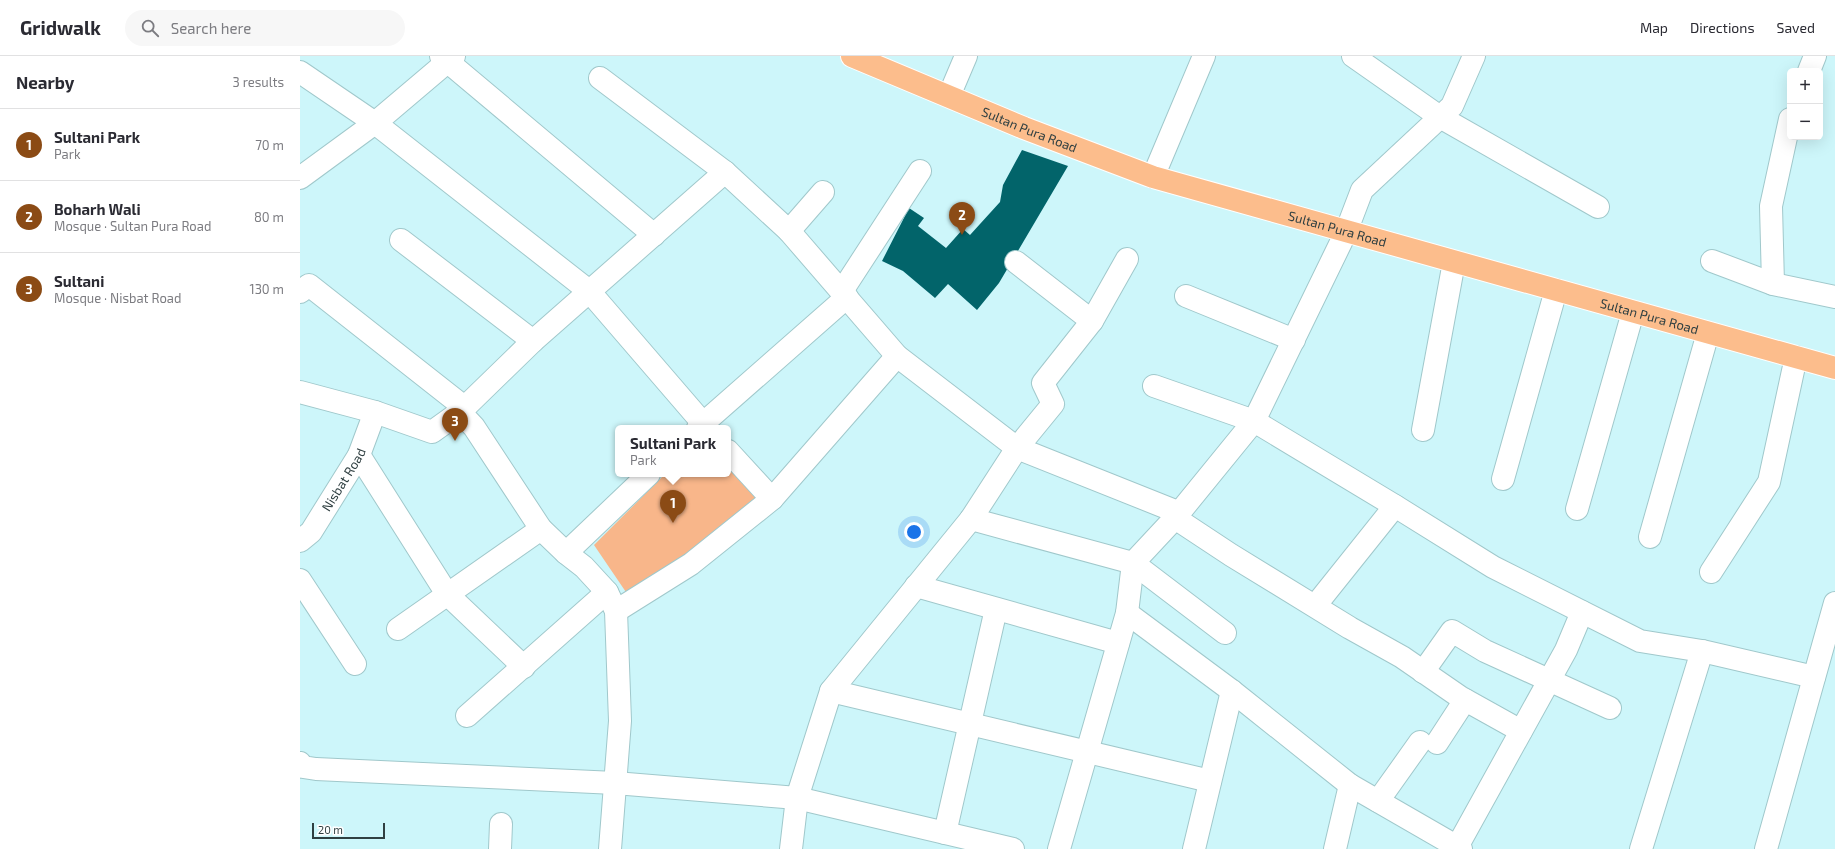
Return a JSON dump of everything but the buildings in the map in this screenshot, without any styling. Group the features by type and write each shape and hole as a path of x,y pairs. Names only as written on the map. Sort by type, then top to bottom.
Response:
{"main road":[{"name":"Sultan Pura Road","path":"852,56 1024,128 1153,177 1835,368"}],"street":[{"path":"949,96 966,56"},
{"path":"1153,177 1204,56"},
{"path":"1353,56 1440,117 1598,207"},
{"path":"1059,849 1127,613 1133,563 1177,515 1254,421 1346,232 1362,190 1452,106 1474,56"},
{"path":"1810,68 1815,56"},
{"path":"301,176 375,123 448,58 654,235"},
{"path":"300,72 375,123 589,291 701,425"},
{"path":"600,78 725,172 789,231 897,356 1017,448 1177,515 1231,555 1402,657 1465,700 1521,731"},
{"path":"1773,284 1771,206 1787,133"},
{"path":"703,425 845,294 920,171"},
{"path":"300,392 375,412 432,432 462,409 533,341 725,172"},
{"path":"789,231 823,192"},
{"path":"401,240 533,341"},
{"path":"791,849 797,798 831,691 971,518 1017,448 1053,404 1043,383 1092,321 1127,259"},
{"path":"1712,260 1773,284 1835,297"},
{"path":"1016,262 1092,321"},
{"path":"1423,430 1454,262"},
{"path":"300,292 309,285 462,409 541,529 584,567 607,592 616,611 620,721 610,849"},
{"path":"1504,479 1556,290"},
{"path":"1186,296 1294,340"},
{"path":"1577,509 1633,312"},
{"path":"1650,537 1708,333"},
{"path":"616,611 691,564 772,499 897,356"},
{"path":"1711,572 1769,482 1796,357"},
{"path":"1154,386 1254,421 1493,567 1640,641 1702,651 1814,677"},
{"name":"Nisbat Road","path":"304,533 359,455 375,412"},
{"path":"731,454 772,499"},
{"path":"359,455 447,594 524,667"},
{"path":"566,552 646,477"},
{"path":"1315,606 1395,506"},
{"path":"971,518 1133,563 1225,633"},
{"path":"398,629 541,529"},
{"path":"300,580 355,664"},
{"path":"916,586 1118,643"},
{"path":"467,716 607,592"},
{"path":"1766,849 1835,603"},
{"path":"945,833 996,608"},
{"path":"1127,613 1232,692 1350,785 1459,848 1566,650 1582,612"},
{"path":"1423,672 1452,631 1485,651 1610,708"},
{"path":"1641,849 1702,651"},
{"path":"831,691 1210,781"},
{"path":"1194,849 1232,692"},
{"path":"1378,801 1465,700"},
{"path":"300,763 303,767 316,769 615,783 797,798 1013,849"},
{"path":"1334,849 1350,785"},
{"path":"500,849 501,824"}],"shaded area":[{"path":"731,468 760,501 630,598 594,545 662,477 731,477"}],"place":[{"name":"Boharh Wali","path":"962,235"},
{"name":"Sultani","path":"455,441"},
{"name":"Sultani Park","path":"673,523"}]}
